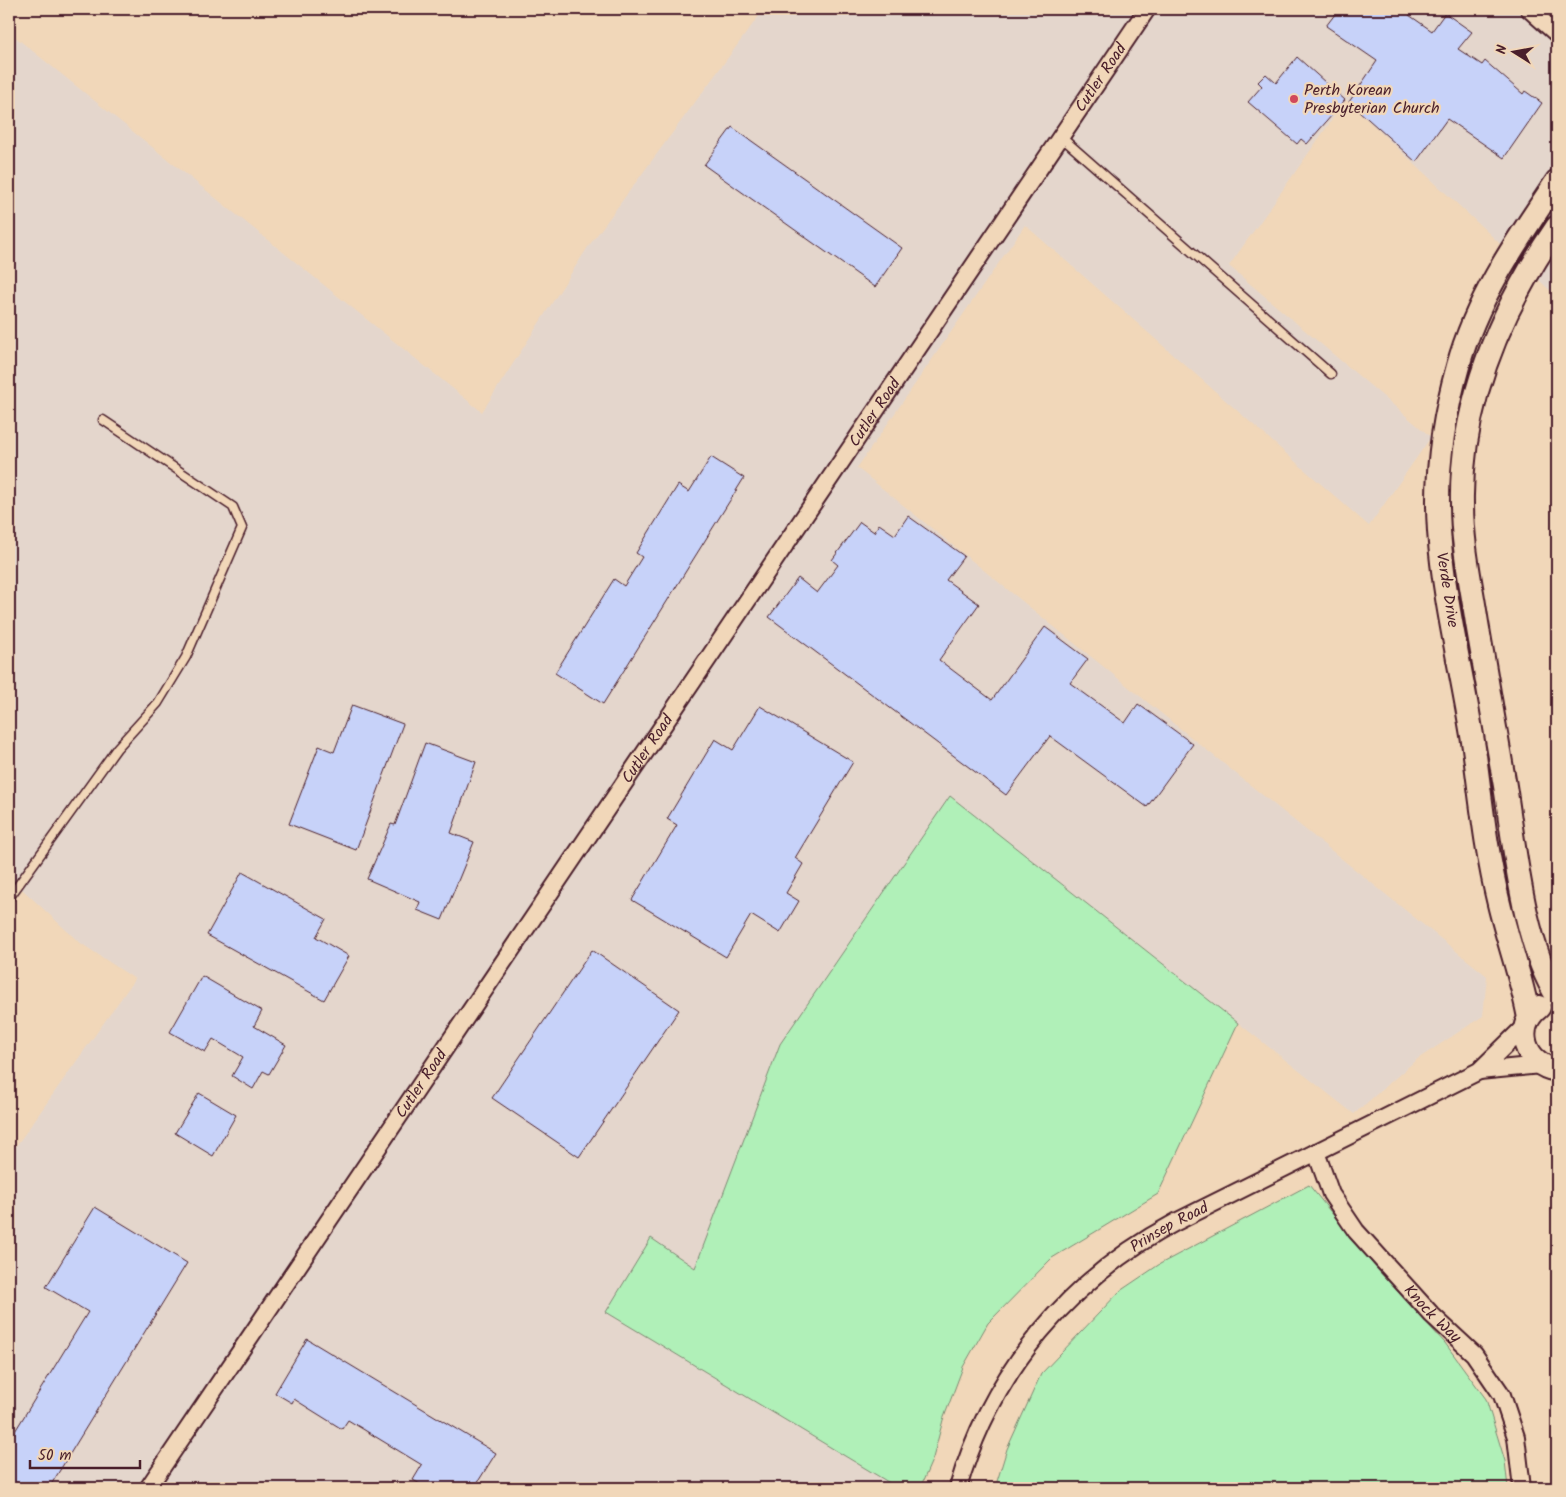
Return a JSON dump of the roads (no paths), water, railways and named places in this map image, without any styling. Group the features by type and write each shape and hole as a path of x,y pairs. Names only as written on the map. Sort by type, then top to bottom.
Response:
{"main road":[{"name":"Verde Drive","path":"1549,1068 1533,1060 1525,1044 1527,1022 1498,903 1483,826 1474,747 1441,555 1438,483 1442,439 1458,365 1474,320 1506,258 1557,181"},
{"name":"Verde Drive","path":"1557,227 1509,305 1486,361 1466,444 1462,502 1466,562 1518,867 1534,939 1543,966 1557,996"},
{"path":"1527,1022 1542,1005 1557,1001"}],"street":[{"name":"Cutler Road","path":"148,1488 1147,9"},
{"path":"1529,9 1557,34"},
{"name":"Prinsep Road","path":"958,1488 981,1426 1006,1378 1040,1331 1079,1288 1101,1269 1150,1236 1479,1071 1527,1022"},
{"name":"Prinsep Road","path":"1479,1071 1549,1068"},
{"name":"Knock Way","path":"1316,1152 1331,1194 1356,1231 1432,1315 1474,1354 1502,1395 1516,1437 1522,1488"}],"lane":[{"path":"1060,136 1331,374"},
{"path":"9,898 117,748 158,704 186,657 242,528 233,507 103,420"}],"place":[{"name":"Perth Korean Presbyterian Church","path":"1294,99"}]}
